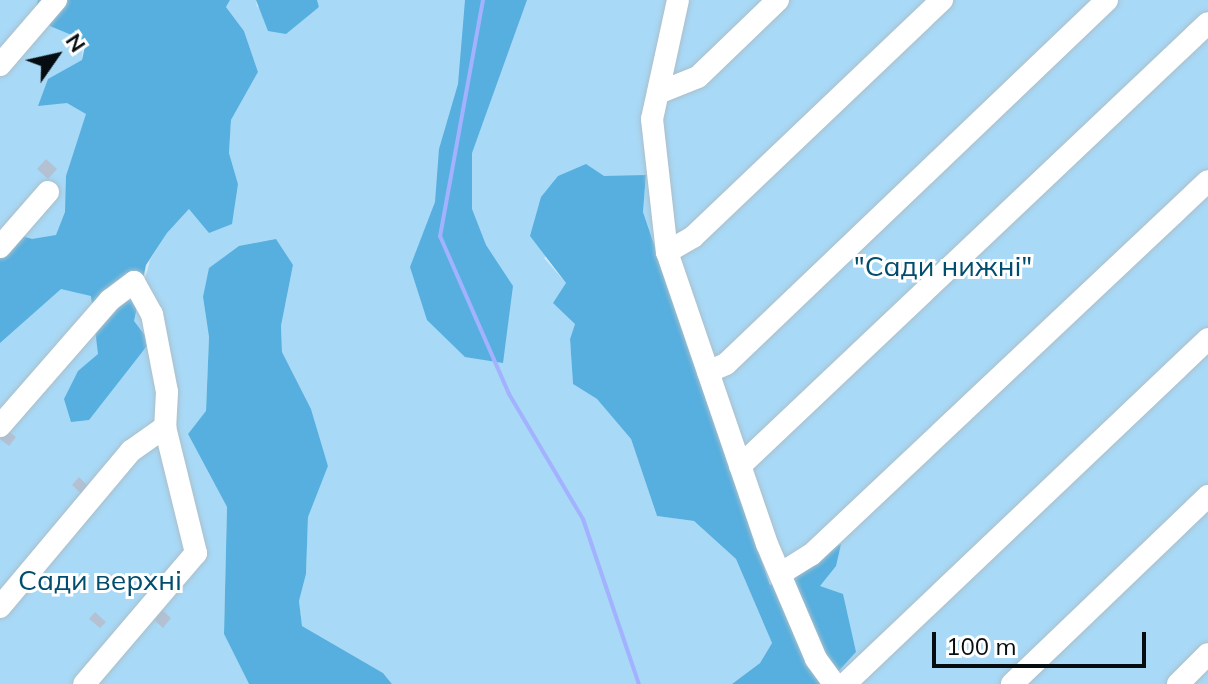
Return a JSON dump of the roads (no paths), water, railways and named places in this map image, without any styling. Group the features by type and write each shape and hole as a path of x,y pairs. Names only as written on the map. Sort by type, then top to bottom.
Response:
{"lane":[{"path":"0,65 56,0"},
{"path":"678,0 652,119 667,252 780,574 816,659 834,684"},
{"path":"658,93 698,77 778,0"},
{"path":"667,252 693,237 942,0"},
{"path":"708,372 726,364 1107,0"},
{"path":"740,466 1208,23"},
{"path":"780,574 811,555 1208,181"},
{"path":"0,247 48,192"},
{"path":"0,426 110,300 134,282 152,314 167,392 165,427 196,553 84,684"},
{"path":"845,684 1208,339"},
{"path":"0,607 131,451 165,427"},
{"path":"1012,684 1208,496"},
{"path":"1178,684 1208,654"}],"waterway":[{"path":"483,0 440,236 509,394 583,519 639,684"}],"park label":[{"name":"\"Сади нижні\"","path":"943,266"},
{"name":"Сади верхні","path":"100,580"}]}
